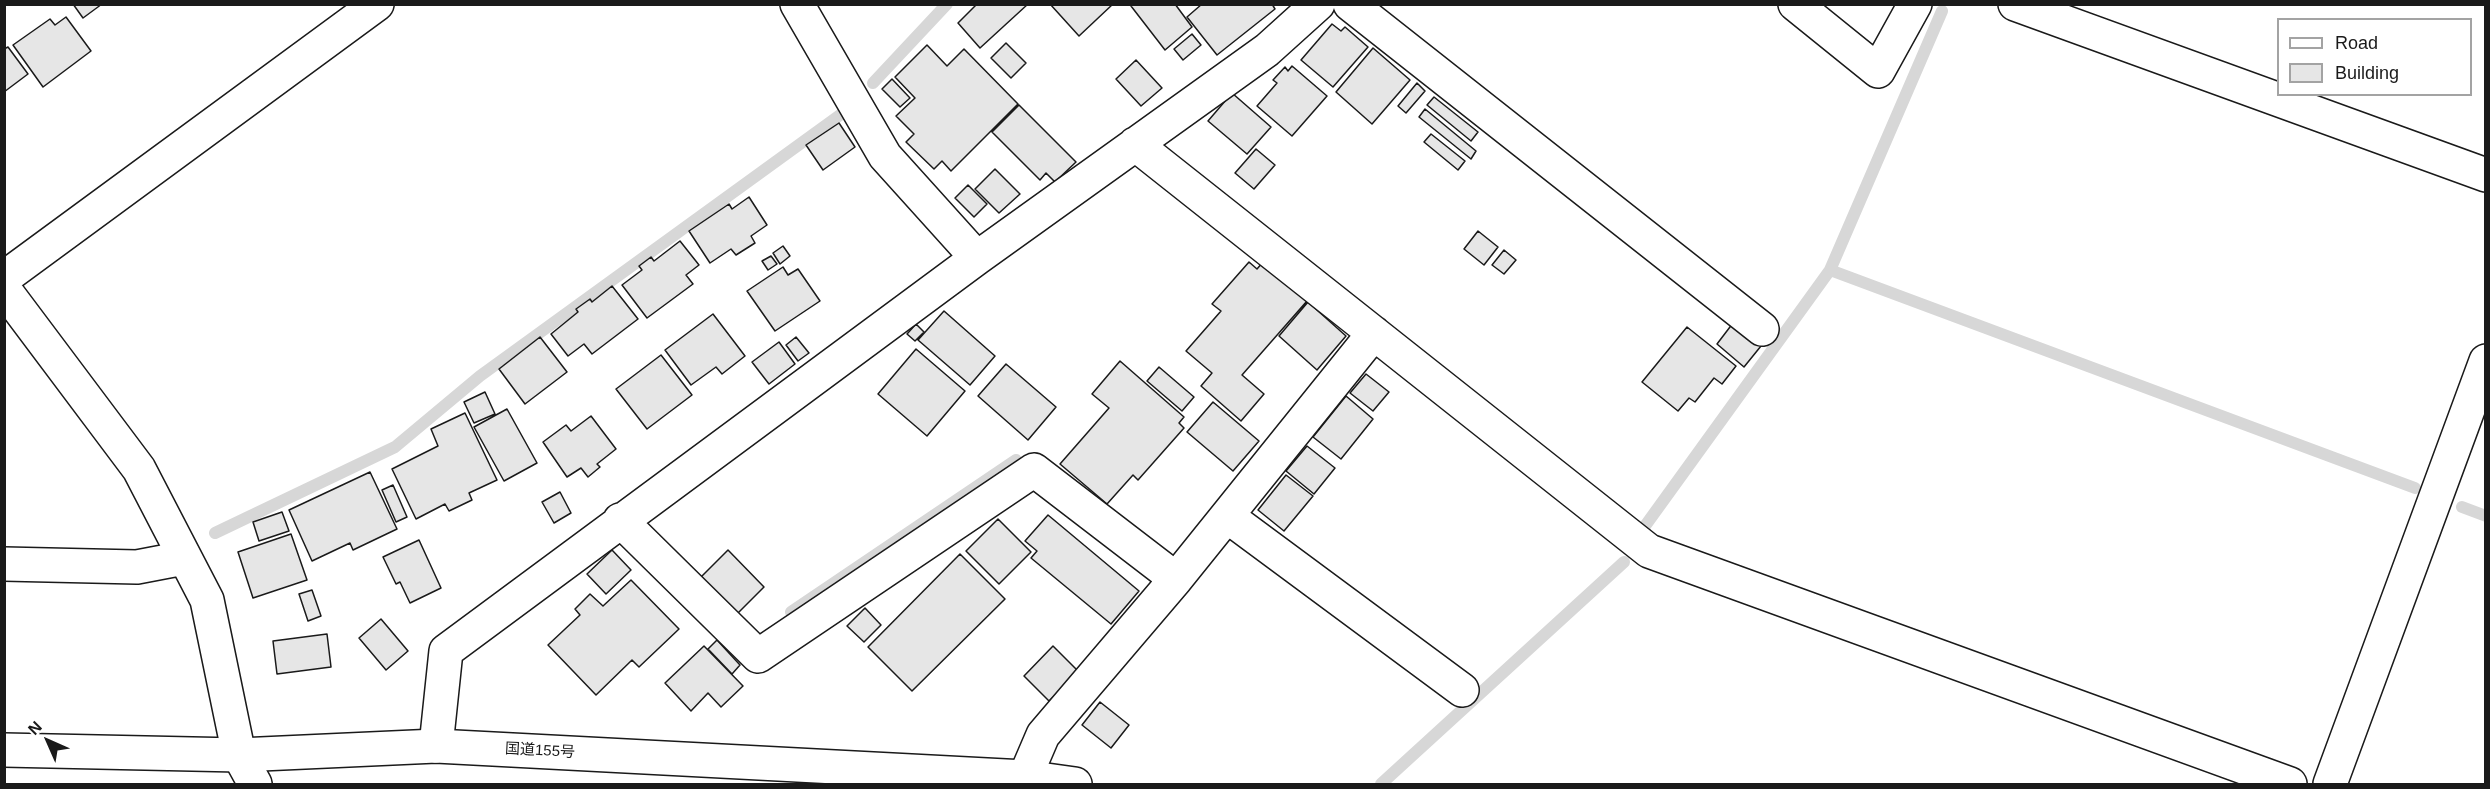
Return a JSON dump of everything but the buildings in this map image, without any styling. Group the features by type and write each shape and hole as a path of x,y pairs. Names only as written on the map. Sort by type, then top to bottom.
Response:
{"main road":[{"path":"4,278 377,4"},
{"path":"797,4 885,156 977,258"},
{"path":"436,746 446,651 977,258 1267,50 1318,4"},
{"path":"1350,4 1762,329"},
{"path":"1795,4 1878,71 1915,4"},
{"path":"2015,4 2486,175"},
{"path":"1136,144 1648,551 2290,784"},
{"path":"4,290 139,469 207,600 239,755 255,784"},
{"path":"1025,777 1043,735 1176,579 1374,333"},
{"path":"2330,784 2486,361"},
{"path":"620,520 758,656 1034,470 1176,579"},
{"path":"1227,516 1462,690"},
{"path":"4,564 137,567 184,558"},
{"name":"国道155号","path":"4,750 239,755 436,746 1025,777 1075,784"}],"waterway":[{"path":"873,83 947,4"},
{"path":"1645,526 1830,270 1942,11"},
{"path":"215,533 395,447 480,376 840,115"},
{"path":"1830,270 2415,488"},
{"path":"791,612 1016,460"},
{"path":"2462,507 2486,516"},
{"path":"1381,784 1624,562"}]}
